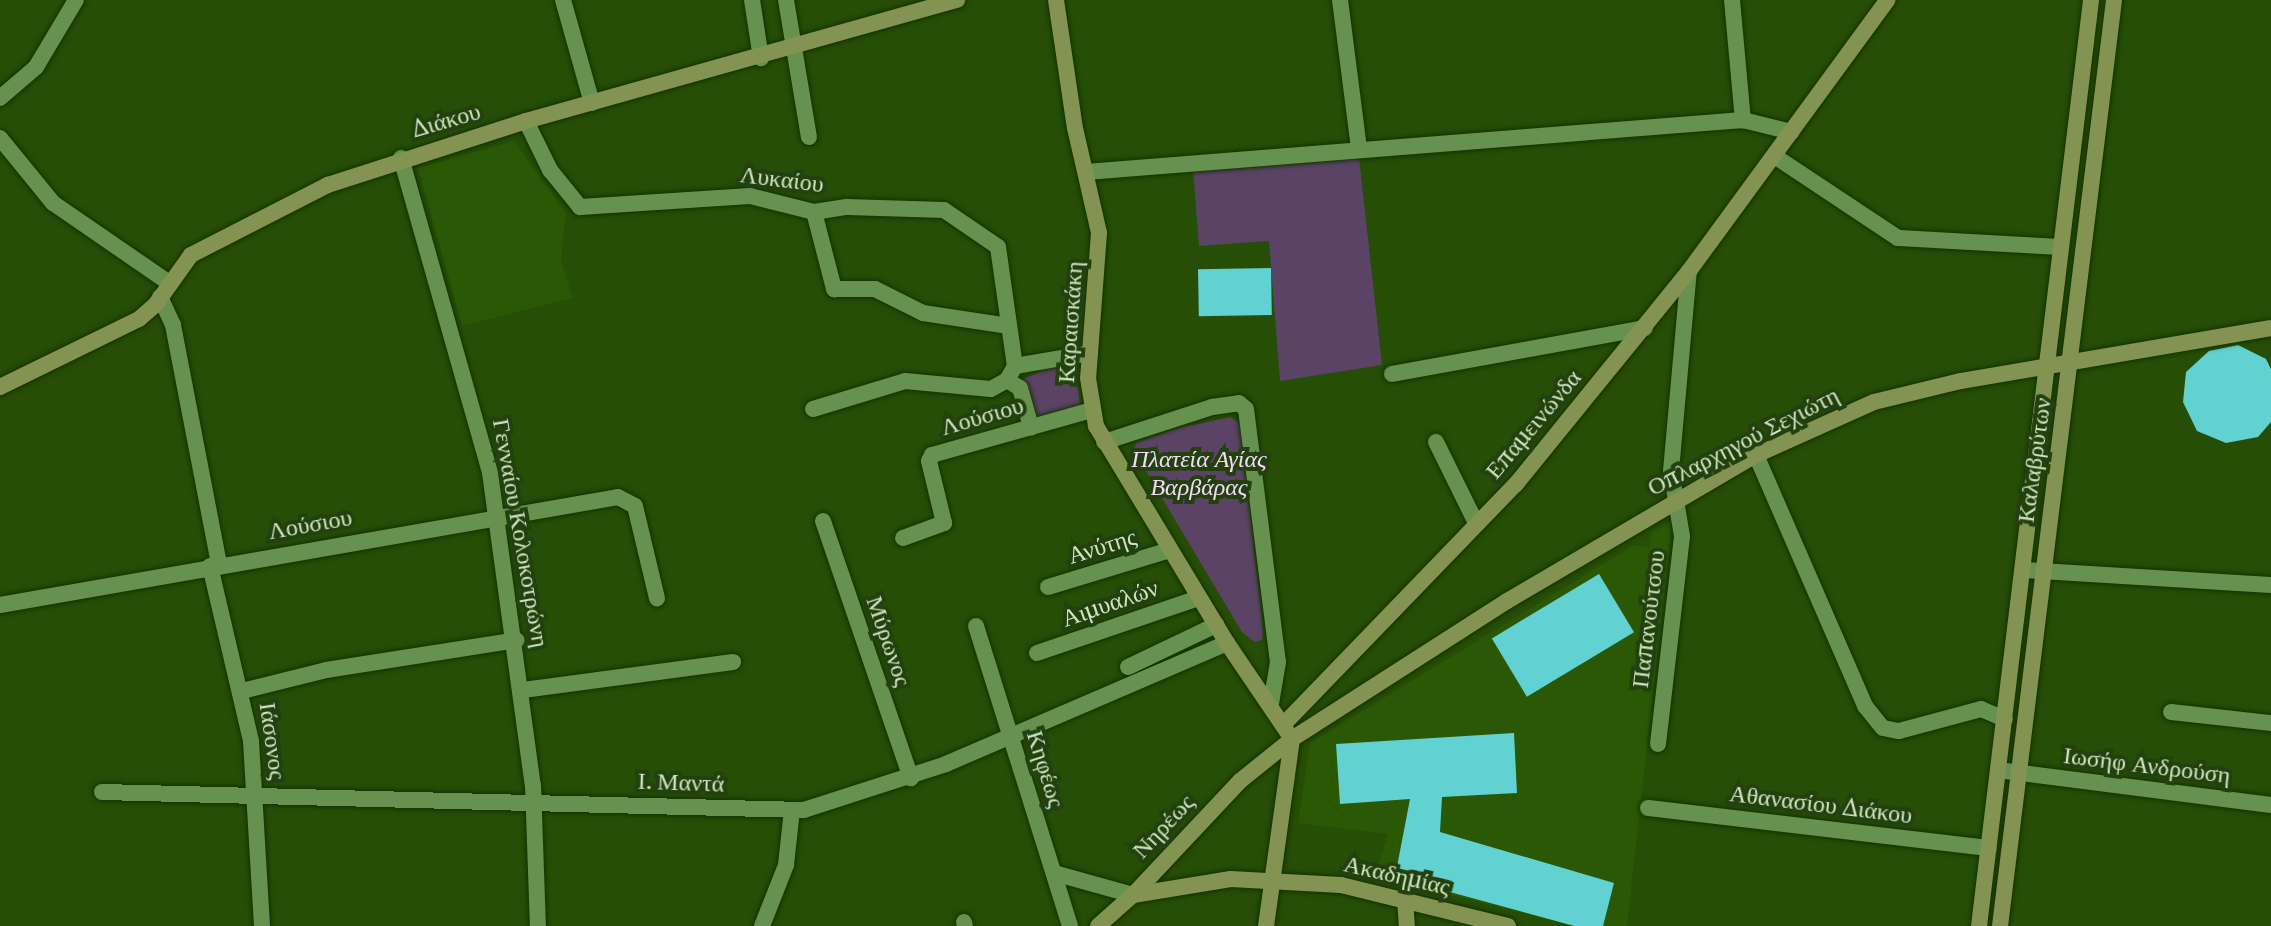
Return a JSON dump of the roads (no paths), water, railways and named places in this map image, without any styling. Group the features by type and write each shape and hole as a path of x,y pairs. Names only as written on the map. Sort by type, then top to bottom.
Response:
{"street":[{"path":"0,98 36,67 76,0"},
{"path":"563,0 592,103"},
{"path":"752,0 761,58"},
{"path":"786,0 809,137"},
{"name":"Διάκου","path":"0,387 139,319 207,245 328,185 401,158 526,121 794,49 930,5 957,0"},
{"name":"Καραισκάκη","path":"1056,0 1100,247 1090,353 1092,410 1104,442 1199,598 1288,731"},
{"path":"1340,0 1359,148"},
{"path":"1732,0 1743,120"},
{"name":"Επαμεινώνδα","path":"1288,731 1476,523 1516,484 1645,328 1776,157 1887,0"},
{"name":"Καλαβρύτων","path":"1979,926 2091,0"},
{"name":"Καλαβρύτων","path":"2000,926 2072,363 2114,0"},
{"path":"1086,172 1743,120 1792,132"},
{"name":"Λυκαίου","path":"526,121 550,170 580,207 750,196 814,212 847,207 944,210 998,247 1009,326 1011,373"},
{"path":"0,138 53,203 164,289"},
{"path":"1776,157 1898,238 2061,247"},
{"name":"Γενναίου Κολοκοτρώνη","path":"401,158 472,403 498,515 517,640 535,801 538,926"},
{"path":"814,212 834,289 875,289 923,313 1009,326"},
{"name":"Παπανούτσου","path":"1658,744 1682,536 1671,471 1689,271"},
{"name":"Ιάσονος","path":"164,289 173,325 214,566 242,691 256,794 262,926"},
{"path":"1392,374 1645,328"},
{"name":"Οπλαρχηγού Σεχιώτη","path":"1288,731 1675,500 1756,455 1874,402 2049,366 2271,328"},
{"path":"813,409 905,381 991,389 1011,373 1090,353"},
{"path":"1011,373 1020,388 1031,427"},
{"path":"1104,442 1212,407 1239,403 1246,409 1278,662 1271,704"},
{"name":"Λούσιου","path":"903,538 944,523 929,461 932,455 1092,410"},
{"path":"1436,442 1476,523"},
{"path":"1756,455 1865,706 1883,728 1899,731 1981,709 2005,719"},
{"name":"Λούσιου","path":"0,605 498,515 629,498 641,523 657,598"},
{"name":"Μύρωνος","path":"823,521 911,778"},
{"name":"Ανύτης","path":"1048,587 1170,550"},
{"path":"2024,570 2271,585"},
{"name":"Αιμυαλών","path":"1037,653 1199,598"},
{"path":"1128,667 1216,625"},
{"name":"Κηφέως","path":"976,626 1070,926"},
{"path":"242,691 326,670 517,640"},
{"name":"Ι. Μαντά","path":"102,792 792,810 911,778 1227,643"},
{"path":"523,690 733,662"},
{"path":"2171,712 2271,723"},
{"path":"1266,926 1274,881 1288,731"},
{"name":"Νηρέως","path":"1054,873 1133,895 1288,731"},
{"name":"Ιωσήφ Ανδρούση","path":"1998,770 2271,805"},
{"name":"Αθανασίου Διάκου","path":"1648,808 1989,848"},
{"path":"762,926 786,865 792,810"},
{"name":"Ακαδημίας","path":"1133,895 1201,880 1341,885 1508,926"},
{"path":"1098,926 1133,895"},
{"path":"1405,899 1407,926"}],"park label":[{"name":"Πλατεία Αγίας Βαρβάρας","path":"1199,473"}]}
